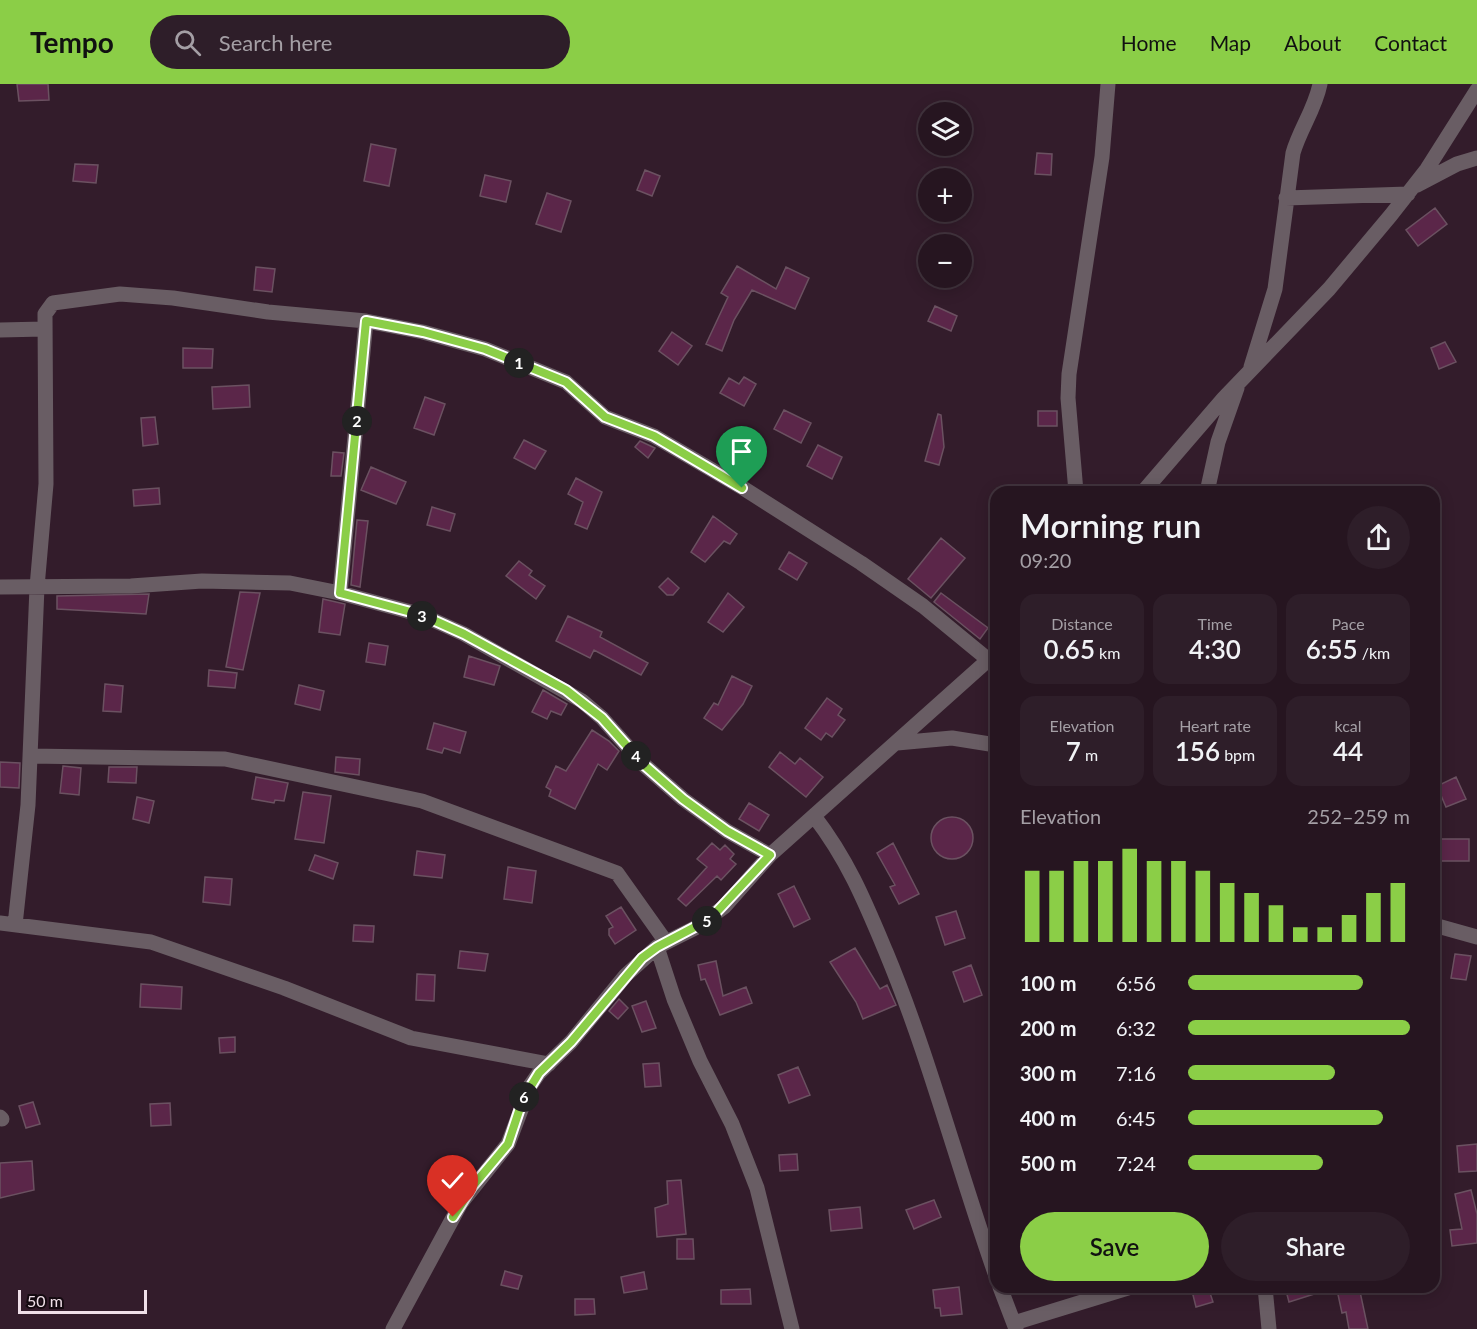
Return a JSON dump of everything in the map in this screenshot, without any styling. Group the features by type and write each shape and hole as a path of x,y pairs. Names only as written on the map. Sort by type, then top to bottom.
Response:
{"street":[{"path":"1075,486 1068,398 1069,374 1102,157 1108,84"},
{"path":"1250,370 1275,289 1293,153 1299,134 1315,106 1320,84"},
{"path":"1148,486 1250,370 1329,289 1411,190 1477,90"},
{"path":"1286,198 1411,190 1457,164 1477,158"},
{"path":"549,1064 411,1038 284,988 151,942 8,924 30,756 37,586 46,484 44,328 45,314 53,303 120,294 173,298 268,312 366,321 423,332 485,349 566,382 605,417 654,436 861,562 990,658"},
{"path":"340,593 366,321"},
{"path":"0,330 44,328"},
{"path":"1208,486 1218,442 1239,382"},
{"path":"0,587 130,586 230,581 290,583 340,593 422,615 464,634 566,690 602,718 643,764 683,799 727,831 770,855"},
{"path":"393,1329 457,1210 508,1144 530,1086 571,1042 626,975 661,945 710,919 770,855 990,663"},
{"path":"897,743 952,738 990,744"},
{"path":"30,756 225,759 422,801 617,873 661,945 674,999 700,1061 732,1124 750,1170 769,1232 792,1329"},
{"path":"814,816 837,846 856,880 906,1001 990,1258"},
{"path":"1440,927 1477,937"},
{"path":"1002,1293 1015,1326 1113,1293"},
{"path":"1266,1293 1269,1329"}],"building":[{"path":"17,84 48,84 49,100 19,101"},
{"path":"371,144 396,149 389,186 364,181"},
{"path":"1037,153 1052,154 1051,175 1035,174"},
{"path":"75,164 98,165 96,183 73,181"},
{"path":"645,170 660,176 652,196 637,190"},
{"path":"485,175 511,181 506,202 480,196"},
{"path":"547,193 571,201 561,232 536,224"},
{"path":"1435,208 1447,224 1418,246 1406,230"},
{"path":"737,266 776,289 786,267 809,278 795,309 752,290 734,320 722,351 706,344 728,297 721,293"},
{"path":"256,267 275,269 272,292 254,290"},
{"path":"935,306 957,316 951,331 928,321"},
{"path":"672,332 692,346 678,365 659,351"},
{"path":"1445,342 1456,362 1439,369 1431,348"},
{"path":"183,348 213,349 212,368 183,368"},
{"path":"744,377 756,384 744,406 720,393 729,378 739,384"},
{"path":"249,385 250,407 213,409 212,387"},
{"path":"425,397 445,404 434,435 414,428"},
{"path":"784,410 811,423 801,443 774,429"},
{"path":"1038,411 1057,411 1057,426 1038,426"},
{"path":"938,414 941,415 944,447 939,465 925,461"},
{"path":"155,417 158,444 143,446 141,418"},
{"path":"524,440 546,451 535,469 514,458"},
{"path":"640,441 655,448 648,458 635,447"},
{"path":"818,445 842,457 832,479 807,466"},
{"path":"333,452 344,453 341,476 331,476"},
{"path":"371,467 406,482 396,504 361,490"},
{"path":"576,478 602,492 587,529 575,524 583,502 568,494"},
{"path":"159,488 160,504 134,506 133,490"},
{"path":"432,507 455,514 450,531 427,525"},
{"path":"713,516 737,534 730,544 724,541 705,562 691,552"},
{"path":"357,520 368,521 360,587 351,585"},
{"path":"941,538 965,558 931,598 908,579"},
{"path":"789,552 807,563 797,580 779,569"},
{"path":"519,561 532,571 529,575 545,586 536,599 506,576"},
{"path":"668,578 679,588 673,595 667,595 659,587"},
{"path":"240,592 260,593 243,670 226,667"},
{"path":"728,593 744,607 723,632 708,622"},
{"path":"941,593 988,628 980,639 934,602"},
{"path":"149,594 146,614 57,609 57,596"},
{"path":"323,599 345,604 340,635 319,632"},
{"path":"568,616 602,632 600,637 648,663 641,675 594,650 590,658 556,641"},
{"path":"369,643 388,646 385,665 366,662"},
{"path":"469,656 500,666 494,685 464,677"},
{"path":"209,670 237,673 235,688 208,686"},
{"path":"732,676 752,686 743,704 722,730 704,718 714,703 718,705"},
{"path":"105,684 123,686 121,712 103,711"},
{"path":"299,685 324,691 320,710 295,704"},
{"path":"543,690 567,704 561,715 551,711 547,719 532,712"},
{"path":"827,698 842,709 838,715 845,720 832,737 826,733 821,740 805,728"},
{"path":"434,723 466,732 460,753 444,748 442,753 427,749"},
{"path":"592,730 619,751 607,770 598,764 575,809 549,796 551,790 546,787 556,766 566,771"},
{"path":"780,752 795,764 800,758 823,777 806,797 769,767"},
{"path":"336,757 360,759 359,775 335,772"},
{"path":"0,762 20,763 19,788 0,787"},
{"path":"63,766 81,768 79,795 60,793"},
{"path":"109,767 137,767 136,783 108,782"},
{"path":"256,777 288,783 284,801 275,800 274,803 252,799"},
{"path":"1456,777 1466,799 1446,807 1440,793 1440,785"},
{"path":"303,792 331,796 324,843 295,839"},
{"path":"137,797 154,801 149,823 133,819"},
{"path":"749,803 769,815 759,831 739,819"},
{"path":"952,817 967,823 973,838 967,853 952,859 937,853 931,838 937,823"},
{"path":"1440,839 1469,839 1469,861 1440,861"},
{"path":"712,843 720,850 725,845 734,854 730,859 736,864 721,880 717,876 686,906 678,899 707,867 697,859"},
{"path":"893,843 919,894 899,904 890,887 895,885 877,853"},
{"path":"417,851 445,855 442,878 414,875"},
{"path":"315,855 338,863 333,879 309,870"},
{"path":"508,867 536,871 532,903 504,899"},
{"path":"205,877 232,879 230,905 203,902"},
{"path":"794,886 810,919 794,927 778,894"},
{"path":"621,907 636,930 615,944 609,935 609,929 613,927 606,916"},
{"path":"956,911 965,938 945,945 936,917"},
{"path":"354,925 374,926 373,942 353,941"},
{"path":"855,948 880,989 887,985 896,1005 863,1019 856,1002 830,962"},
{"path":"460,951 488,954 485,971 458,968"},
{"path":"1455,954 1471,956 1466,980 1451,978"},
{"path":"716,961 723,996 746,987 752,1003 720,1015 705,979 701,980 698,965"},
{"path":"971,965 982,995 964,1002 953,972"},
{"path":"417,974 435,975 434,1001 416,1000"},
{"path":"141,984 182,987 181,1009 140,1007"},
{"path":"619,999 628,1008 618,1019 609,1011"},
{"path":"646,1001 656,1028 642,1032 632,1006"},
{"path":"235,1037 235,1052 220,1053 219,1038"},
{"path":"659,1063 661,1086 645,1087 643,1064"},
{"path":"798,1067 810,1095 789,1103 778,1075"},
{"path":"33,1102 40,1124 26,1128 19,1106"},
{"path":"170,1103 171,1125 151,1126 150,1104"},
{"path":"1477,1144 1477,1171 1459,1172 1457,1146"},
{"path":"797,1154 798,1170 780,1171 779,1155"},
{"path":"32,1161 34,1190 0,1198 0,1163"},
{"path":"681,1180 686,1234 657,1237 655,1208 668,1204 667,1181"},
{"path":"1471,1190 1477,1214 1477,1243 1452,1246 1450,1230 1462,1229 1455,1194"},
{"path":"934,1200 941,1217 914,1229 906,1210"},
{"path":"860,1207 862,1228 831,1231 829,1210"},
{"path":"677,1239 693,1239 694,1259 677,1259"},
{"path":"505,1271 522,1276 518,1289 501,1285"},
{"path":"644,1272 647,1289 624,1293 621,1277"},
{"path":"959,1287 962,1314 941,1316 940,1308 935,1308 933,1290"},
{"path":"750,1289 751,1304 721,1304 721,1290"},
{"path":"1192,1293 1210,1293 1213,1302 1196,1307"},
{"path":"1287,1293 1318,1293 1289,1302"},
{"path":"1338,1293 1360,1293 1368,1329 1349,1329 1346,1312 1342,1313"},
{"path":"575,1299 594,1299 595,1314 575,1315"}],"route":[{"path":"453,1217 472,1187 508,1144 523,1099 539,1073 571,1042 642,958 657,947 710,919 724,907 770,855 727,831 683,799 643,764 602,718 566,690 464,634 422,615 340,593 366,321 423,332 485,349 566,382 575,387 592,407 605,417 654,436 742,488"}]}
